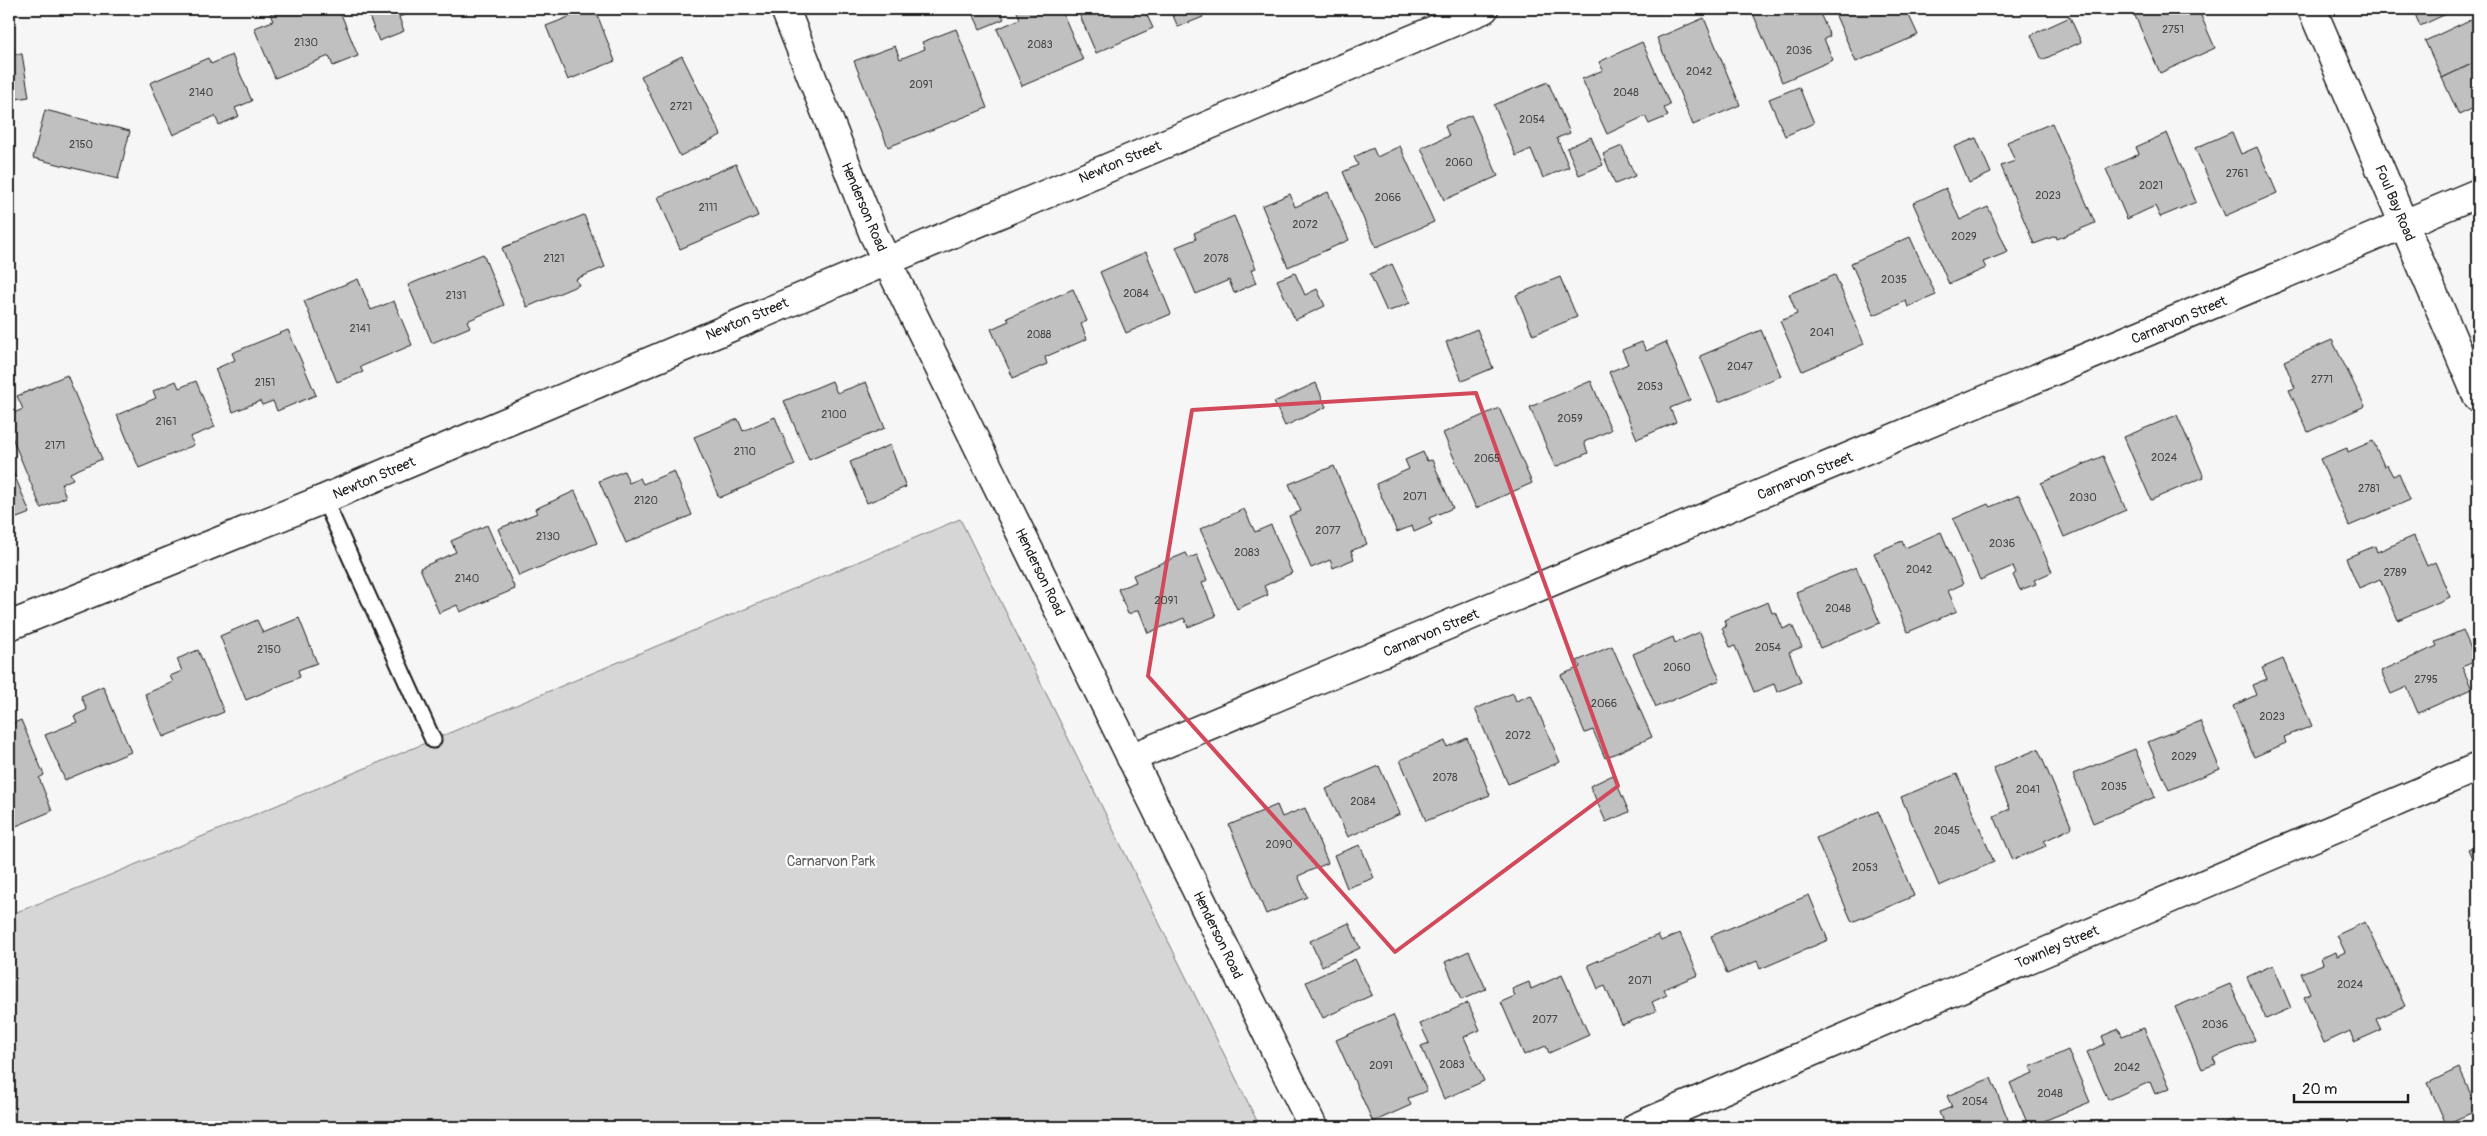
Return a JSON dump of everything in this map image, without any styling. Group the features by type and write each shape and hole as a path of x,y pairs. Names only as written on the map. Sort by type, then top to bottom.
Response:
{"street":[{"name":"Henderson Road","path":"785,9 874,235 1313,1127"},
{"name":"Newton Street","path":"9,626 324,499 1484,9"},
{"name":"Foul Bay Road","path":"2312,9 2478,398"},
{"name":"Carnarvon Street","path":"1131,758 2478,193"},
{"name":"Townley Street","path":"1636,1127 2478,767"}],"lane":[{"path":"324,499 433,740"}],"highlighted area":[{"path":"1476,393 1618,786 1395,952 1148,676 1192,410"}],"green space":[{"name":"Carnarvon Park","path":"960,519 1260,1127 9,1127 9,915 96,881"}],"building":[{"path":"284,9 339,9 358,56 333,66 329,56 275,78 254,28 273,21 270,14"},
{"path":"366,9 420,9 399,17 404,31 379,41"},
{"path":"589,9 595,9 615,61 568,80 546,26"},
{"path":"971,9 999,9 1004,19 980,29"},
{"path":"1016,9 1061,9 1083,60 1022,86 997,29 1020,19"},
{"path":"1077,9 1144,9 1153,28 1096,53"},
{"path":"1170,9 1199,9 1203,17 1178,27"},
{"path":"1751,9 1818,9 1830,36 1824,39 1833,60 1782,82"},
{"path":"1833,9 1906,9 1918,35 1856,62"},
{"path":"2132,9 2198,9 2215,48 2160,73"},
{"path":"2413,9 2457,9 2420,26"},
{"path":"9,16 15,54 22,54 29,97 9,100"},
{"path":"2478,16 2478,61 2442,78 2425,41"},
{"path":"2070,17 2081,42 2042,60 2031,35"},
{"path":"1704,18 1740,105 1693,125 1657,38"},
{"path":"956,29 987,108 888,147 854,61 895,46 900,59 925,49 922,42"},
{"path":"1642,42 1670,105 1664,108 1668,116 1649,124 1645,116 1607,134 1582,79 1603,70 1599,62"},
{"path":"232,55 252,101 235,108 239,116 219,125 215,116 173,135 150,83 208,58 211,64"},
{"path":"682,56 721,135 680,156 641,76"},
{"path":"2478,61 2478,106 2459,115 2442,78"},
{"path":"1548,82 1570,133 1557,138 1569,167 1543,178 1531,149 1516,156 1494,105"},
{"path":"1799,87 1814,123 1785,136 1769,99"},
{"path":"45,110 130,131 118,179 33,158"},
{"path":"1471,115 1498,176 1444,200 1421,148 1449,136 1445,126"},
{"path":"2052,123 2095,223 2057,239 2056,236 2034,244 2001,166 2015,161 2007,142"},
{"path":"2232,132 2241,154 2257,147 2277,193 2225,216 2195,148"},
{"path":"2167,133 2196,202 2160,217 2155,206 2127,219 2106,169 2139,154 2136,147"},
{"path":"1591,137 1603,165 1579,175 1567,148"},
{"path":"1976,138 1991,173 1969,183 1954,147"},
{"path":"1400,146 1434,222 1376,247 1343,172 1358,165 1354,157 1373,148 1377,157"},
{"path":"1622,146 1635,176 1615,184 1603,154"},
{"path":"736,164 758,216 680,249 658,197"},
{"path":"1946,188 1960,220 1988,207 2008,252 1983,262 1986,268 1949,284 1913,203"},
{"path":"1328,192 1349,240 1288,267 1262,206 1290,194 1295,207"},
{"path":"584,215 605,267 576,279 579,285 527,307 502,248"},
{"path":"1234,216 1256,268 1251,270 1256,283 1234,293 1229,280 1196,294 1176,247 1196,239 1194,233"},
{"path":"1910,237 1936,295 1908,307 1906,301 1874,315 1851,263"},
{"path":"1146,252 1171,314 1126,333 1100,272"},
{"path":"483,254 504,305 467,321 470,327 432,343 408,285"},
{"path":"1392,264 1410,303 1387,312 1370,274"},
{"path":"1295,273 1305,295 1317,289 1325,306 1295,320 1277,280"},
{"path":"1835,275 1864,344 1802,371 1780,321 1797,314 1789,294"},
{"path":"1560,277 1577,317 1533,335 1516,295"},
{"path":"358,279 371,310 394,301 412,345 360,367 363,372 337,382 304,301"},
{"path":"1073,289 1087,321 1081,324 1087,339 1045,357 1047,364 1013,378 991,329 1009,321 1007,318"},
{"path":"1477,329 1493,368 1462,381 1446,342"},
{"path":"288,330 316,395 277,411 273,401 262,405 260,401 233,412 215,369 235,360 232,353"},
{"path":"1761,330 1781,376 1719,402 1700,356"},
{"path":"2332,340 2365,406 2308,432 2289,390 2295,388 2284,361"},
{"path":"1642,342 1646,351 1666,342 1690,400 1670,408 1676,422 1637,439 1609,372 1628,364 1622,350"},
{"path":"67,375 102,459 70,473 73,479 61,484 66,497 41,508 9,430 9,415 23,409 17,396"},
{"path":"176,381 179,388 196,381 215,427 190,437 194,445 139,468 117,415 156,398 153,391"},
{"path":"832,381 837,393 866,382 885,428 809,460 784,401"},
{"path":"1591,381 1611,430 1584,442 1588,453 1555,467 1530,407"},
{"path":"1316,383 1326,407 1285,426 1274,402"},
{"path":"1499,408 1532,483 1476,508 1443,433"},
{"path":"2177,415 2204,477 2151,500 2124,437"},
{"path":"775,417 795,465 719,498 694,437 738,419 743,431"},
{"path":"2373,441 2384,466 2387,465 2393,476 2399,473 2410,500 2349,526 2320,459 2347,448 2348,452"},
{"path":"890,445 906,487 867,503 850,462"},
{"path":"1423,452 1427,461 1432,460 1453,508 1429,518 1432,524 1414,532 1412,526 1397,532 1376,484 1409,469 1405,460"},
{"path":"2103,456 2126,510 2064,537 2041,483"},
{"path":"9,462 30,513 9,521"},
{"path":"1334,466 1367,544 1351,551 1354,559 1333,568 1330,560 1311,568 1289,516 1301,511 1289,484"},
{"path":"624,471 629,483 640,478 643,484 674,471 692,515 626,543 599,481"},
{"path":"575,491 597,543 519,576 498,529 537,513 535,509"},
{"path":"2019,495 2052,572 2034,580 2036,584 2020,590 2013,575 2016,573 2013,566 1980,580 1953,519 1988,504 1990,507"},
{"path":"1244,509 1255,532 1271,525 1292,573 1264,586 1268,595 1237,609 1200,529"},
{"path":"487,525 515,589 460,612 457,605 439,613 420,568 456,552 451,541"},
{"path":"1941,532 1963,584 1948,591 1957,611 1908,632 1874,553 1902,541 1905,548"},
{"path":"2414,536 2427,566 2435,562 2450,597 2398,620 2380,579 2359,588 2346,558 2375,546 2377,552"},
{"path":"1186,553 1189,558 1197,555 1207,580 1202,583 1216,616 1188,627 1184,618 1148,633 1139,610 1128,614 1118,589 1136,582 1133,575"},
{"path":"1856,567 1880,623 1820,648 1796,592"},
{"path":"1768,602 1772,613 1776,612 1783,629 1792,625 1802,647 1789,652 1801,682 1777,692 1774,684 1754,692 1735,646 1730,647 1722,628 1726,627 1724,620"},
{"path":"299,618 317,663 298,670 300,677 246,700 220,636 257,620 263,633"},
{"path":"2463,630 2476,661 2462,667 2472,689 2418,713 2407,687 2391,694 2381,671 2437,646 2435,642"},
{"path":"1700,632 1720,680 1656,707 1633,654 1673,637 1675,643"},
{"path":"1612,646 1652,737 1605,758 1593,730 1585,733 1561,675 1580,667 1577,661"},
{"path":"198,650 224,712 163,737 145,694 173,682 170,676 182,671 177,659"},
{"path":"2283,659 2312,726 2284,737 2286,743 2254,757 2233,706 2256,695 2252,685 2267,679 2262,668"},
{"path":"103,686 131,752 65,780 45,735 77,722 74,716 87,710 81,696"},
{"path":"1513,693 1516,701 1531,695 1560,762 1508,784 1475,709"},
{"path":"21,720 44,775 39,778 52,811 9,829 9,725"},
{"path":"2200,721 2220,769 2169,790 2148,742"},
{"path":"1467,738 1490,795 1426,821 1400,760 1445,741 1447,747"},
{"path":"2038,749 2072,828 2044,841 2046,846 2013,860 1994,816 2010,809 1993,768"},
{"path":"2135,749 2155,797 2093,823 2073,774"},
{"path":"1379,766 1400,814 1348,837 1326,789"},
{"path":"1957,774 1994,862 1939,886 1901,797"},
{"path":"1613,775 1629,812 1606,822 1590,786"},
{"path":"1277,805 1282,817 1305,808 1328,863 1298,876 1307,897 1266,914 1229,825"},
{"path":"1878,811 1914,896 1852,922 1816,838"},
{"path":"1360,845 1374,878 1347,888 1334,855"},
{"path":"2478,845 2478,872 2468,849"},
{"path":"1809,895 1828,940 1760,969 1757,961 1727,974 1711,936"},
{"path":"2365,922 2405,1006 2376,1019 2381,1030 2354,1042 2350,1031 2324,1043 2304,997 2310,994 2301,973 2323,964 2321,958 2336,952 2337,956 2345,952 2337,935"},
{"path":"1349,923 1360,948 1322,966 1310,941"},
{"path":"1680,933 1698,975 1664,989 1667,995 1652,1002 1656,1011 1622,1025 1605,986 1598,989 1588,965 1658,935 1661,941"},
{"path":"1469,951 1486,989 1461,1000 1445,962"},
{"path":"1355,959 1372,995 1323,1018 1306,982"},
{"path":"2273,965 2291,1008 2266,1019 2247,977"},
{"path":"1562,975 1589,1035 1549,1053 1546,1046 1524,1055 1501,1002 1515,996 1512,989 1529,982 1531,989"},
{"path":"2230,984 2255,1040 2213,1058 2216,1064 2202,1069 2175,1007"},
{"path":"1468,1003 1480,1030 1464,1037 1484,1081 1444,1099 1421,1046 1429,1043 1420,1024"},
{"path":"1393,1015 1427,1091 1408,1098 1411,1105 1373,1122 1336,1040"},
{"path":"2144,1028 2170,1088 2155,1094 2150,1082 2108,1100 2087,1052 2105,1044 2102,1036 2119,1029 2122,1036"},
{"path":"2068,1050 2090,1102 2029,1127 2010,1083 2033,1073 2030,1067"},
{"path":"2459,1068 2478,1110 2446,1124 2428,1083"},
{"path":"1991,1078 2011,1127 1945,1127 1939,1112 1952,1107 1947,1096"},
{"path":"2234,1119 2238,1127 2215,1127"}]}
